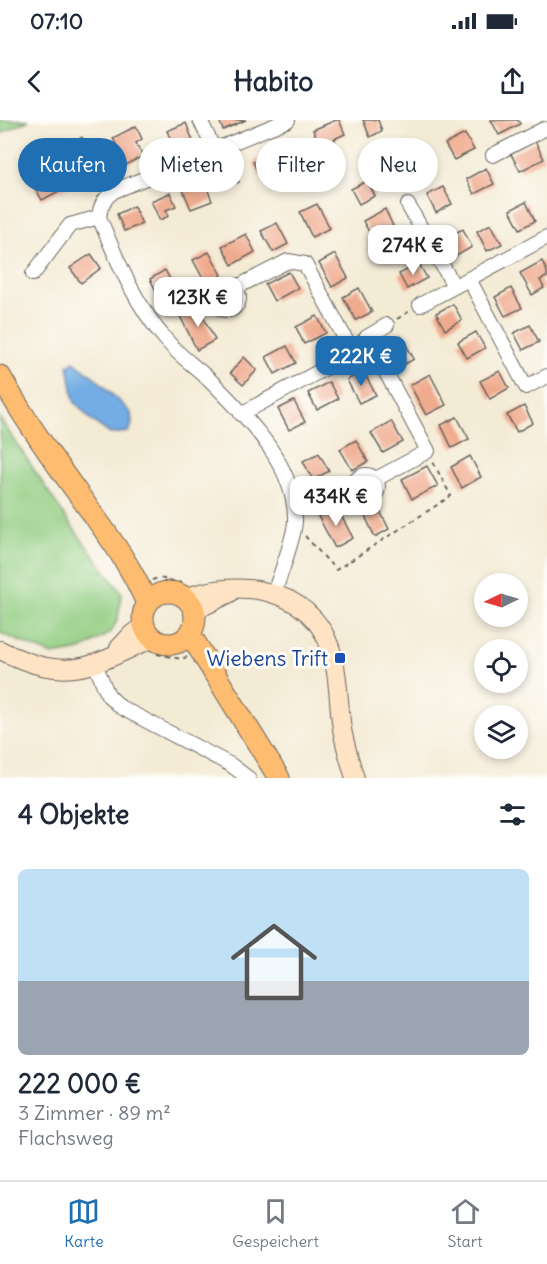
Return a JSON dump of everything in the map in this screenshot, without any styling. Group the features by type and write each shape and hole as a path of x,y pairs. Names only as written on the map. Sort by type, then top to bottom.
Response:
{"main road":[{"path":"0,376 39,438 120,552 141,589 152,615 170,645 184,638 195,619 190,604 178,594 152,615 103,660 76,669 59,670 30,663 0,650"},
{"path":"190,604 201,592 222,588 242,588 274,593 296,604 313,619 327,639 333,659 342,731 355,778"},
{"path":"184,638 231,703 279,778"}],"street":[{"path":"200,120 209,138"},
{"path":"244,139 288,120"},
{"path":"493,155 543,128"},
{"path":"139,181 114,191 100,206 99,217 130,286 154,325 168,343 214,384 259,434 275,457 288,483 294,504 295,525 274,593"},
{"path":"408,205 454,286"},
{"path":"33,273 70,225 99,217"},
{"path":"420,305 547,237"},
{"path":"235,288 288,261 305,264 354,353"},
{"path":"469,279 526,387 547,376"},
{"path":"241,414 354,353 367,337 387,324"},
{"path":"367,337 428,451 376,479"},
{"path":"103,660 108,695 120,707 231,765 248,778"}],"path":[{"path":"81,138 85,136"},
{"path":"387,324 420,305"},
{"path":"295,525 336,570 451,496 428,451"}],"green space":[{"path":"0,120 29,120 0,134"},
{"path":"0,418 67,520 122,593 118,618 111,632 81,650 52,655 0,633"}],"water":[{"path":"74,361 97,379 131,413 132,424 129,432 110,434 91,420 74,401 68,365"}],"building":[{"path":"219,120 246,120 223,130"},
{"path":"339,120 345,134 336,138 317,138 313,130"},
{"path":"363,120 378,120 382,131 370,137"},
{"path":"491,120 518,120 520,124 499,135"},
{"path":"186,123 192,138 170,138 167,131"},
{"path":"136,126 142,138 136,143 139,149 139,158 127,164 127,138 113,138"},
{"path":"465,134 474,150 454,160 445,144"},
{"path":"535,141 544,159 520,171 511,154"},
{"path":"486,168 494,184 474,194 466,179"},
{"path":"358,186 358,192 373,192 375,196 359,204 351,189"},
{"path":"443,187 452,204 436,213 427,195 438,192"},
{"path":"38,192 57,192 42,200"},
{"path":"184,192 208,192 212,201 191,209"},
{"path":"170,193 176,206 166,210 169,216 160,220 151,201"},
{"path":"526,202 535,221 520,229 510,210"},
{"path":"317,204 330,228 312,237 300,212"},
{"path":"134,206 142,224 124,231 117,214"},
{"path":"385,209 393,226 372,237 363,221"},
{"path":"277,223 288,244 273,252 261,231"},
{"path":"491,224 502,244 487,251 477,231"},
{"path":"463,229 472,247 453,258 443,239"},
{"path":"246,234 255,252 232,265 222,246"},
{"path":"409,234 417,249 399,258 391,243"},
{"path":"209,252 222,275 206,284 193,260"},
{"path":"91,254 101,268 81,283 70,268"},
{"path":"335,254 348,278 332,287 319,263"},
{"path":"542,261 547,272 547,277 540,280 544,288 532,295 520,273"},
{"path":"419,264 427,278 407,289 399,274"},
{"path":"165,270 178,294 162,302 150,279"},
{"path":"289,272 298,288 274,301 265,284"},
{"path":"359,288 372,312 356,320 343,297"},
{"path":"511,288 522,308 505,316 495,297"},
{"path":"453,304 462,320 445,330 436,313"},
{"path":"198,306 215,340 197,350 180,316"},
{"path":"317,316 326,333 304,344 296,327"},
{"path":"530,325 539,342 523,350 514,333"},
{"path":"476,332 485,348 467,358 458,342"},
{"path":"401,336 414,359 398,368 385,344"},
{"path":"287,346 296,363 275,374 266,357"},
{"path":"244,357 257,370 243,385 230,373"},
{"path":"363,371 376,395 359,403 347,380"},
{"path":"500,371 509,388 490,399 480,381"},
{"path":"430,374 446,405 426,415 410,385"},
{"path":"329,382 338,399 317,410 308,393"},
{"path":"294,401 305,422 289,430 278,409"},
{"path":"524,406 533,423 517,432 507,415"},
{"path":"457,417 469,439 452,448 441,425"},
{"path":"391,421 403,442 383,453 371,433"},
{"path":"356,440 368,462 352,470 340,449"},
{"path":"319,453 329,471 313,480 303,461"},
{"path":"470,456 481,477 462,488 451,467"},
{"path":"427,466 438,486 412,499 402,479"},
{"path":"336,506 353,538 335,548 318,516"},
{"path":"379,509 389,529 375,537 365,516"}],"place":[{"name":"Wiebens Trift","path":"340,658"}]}
